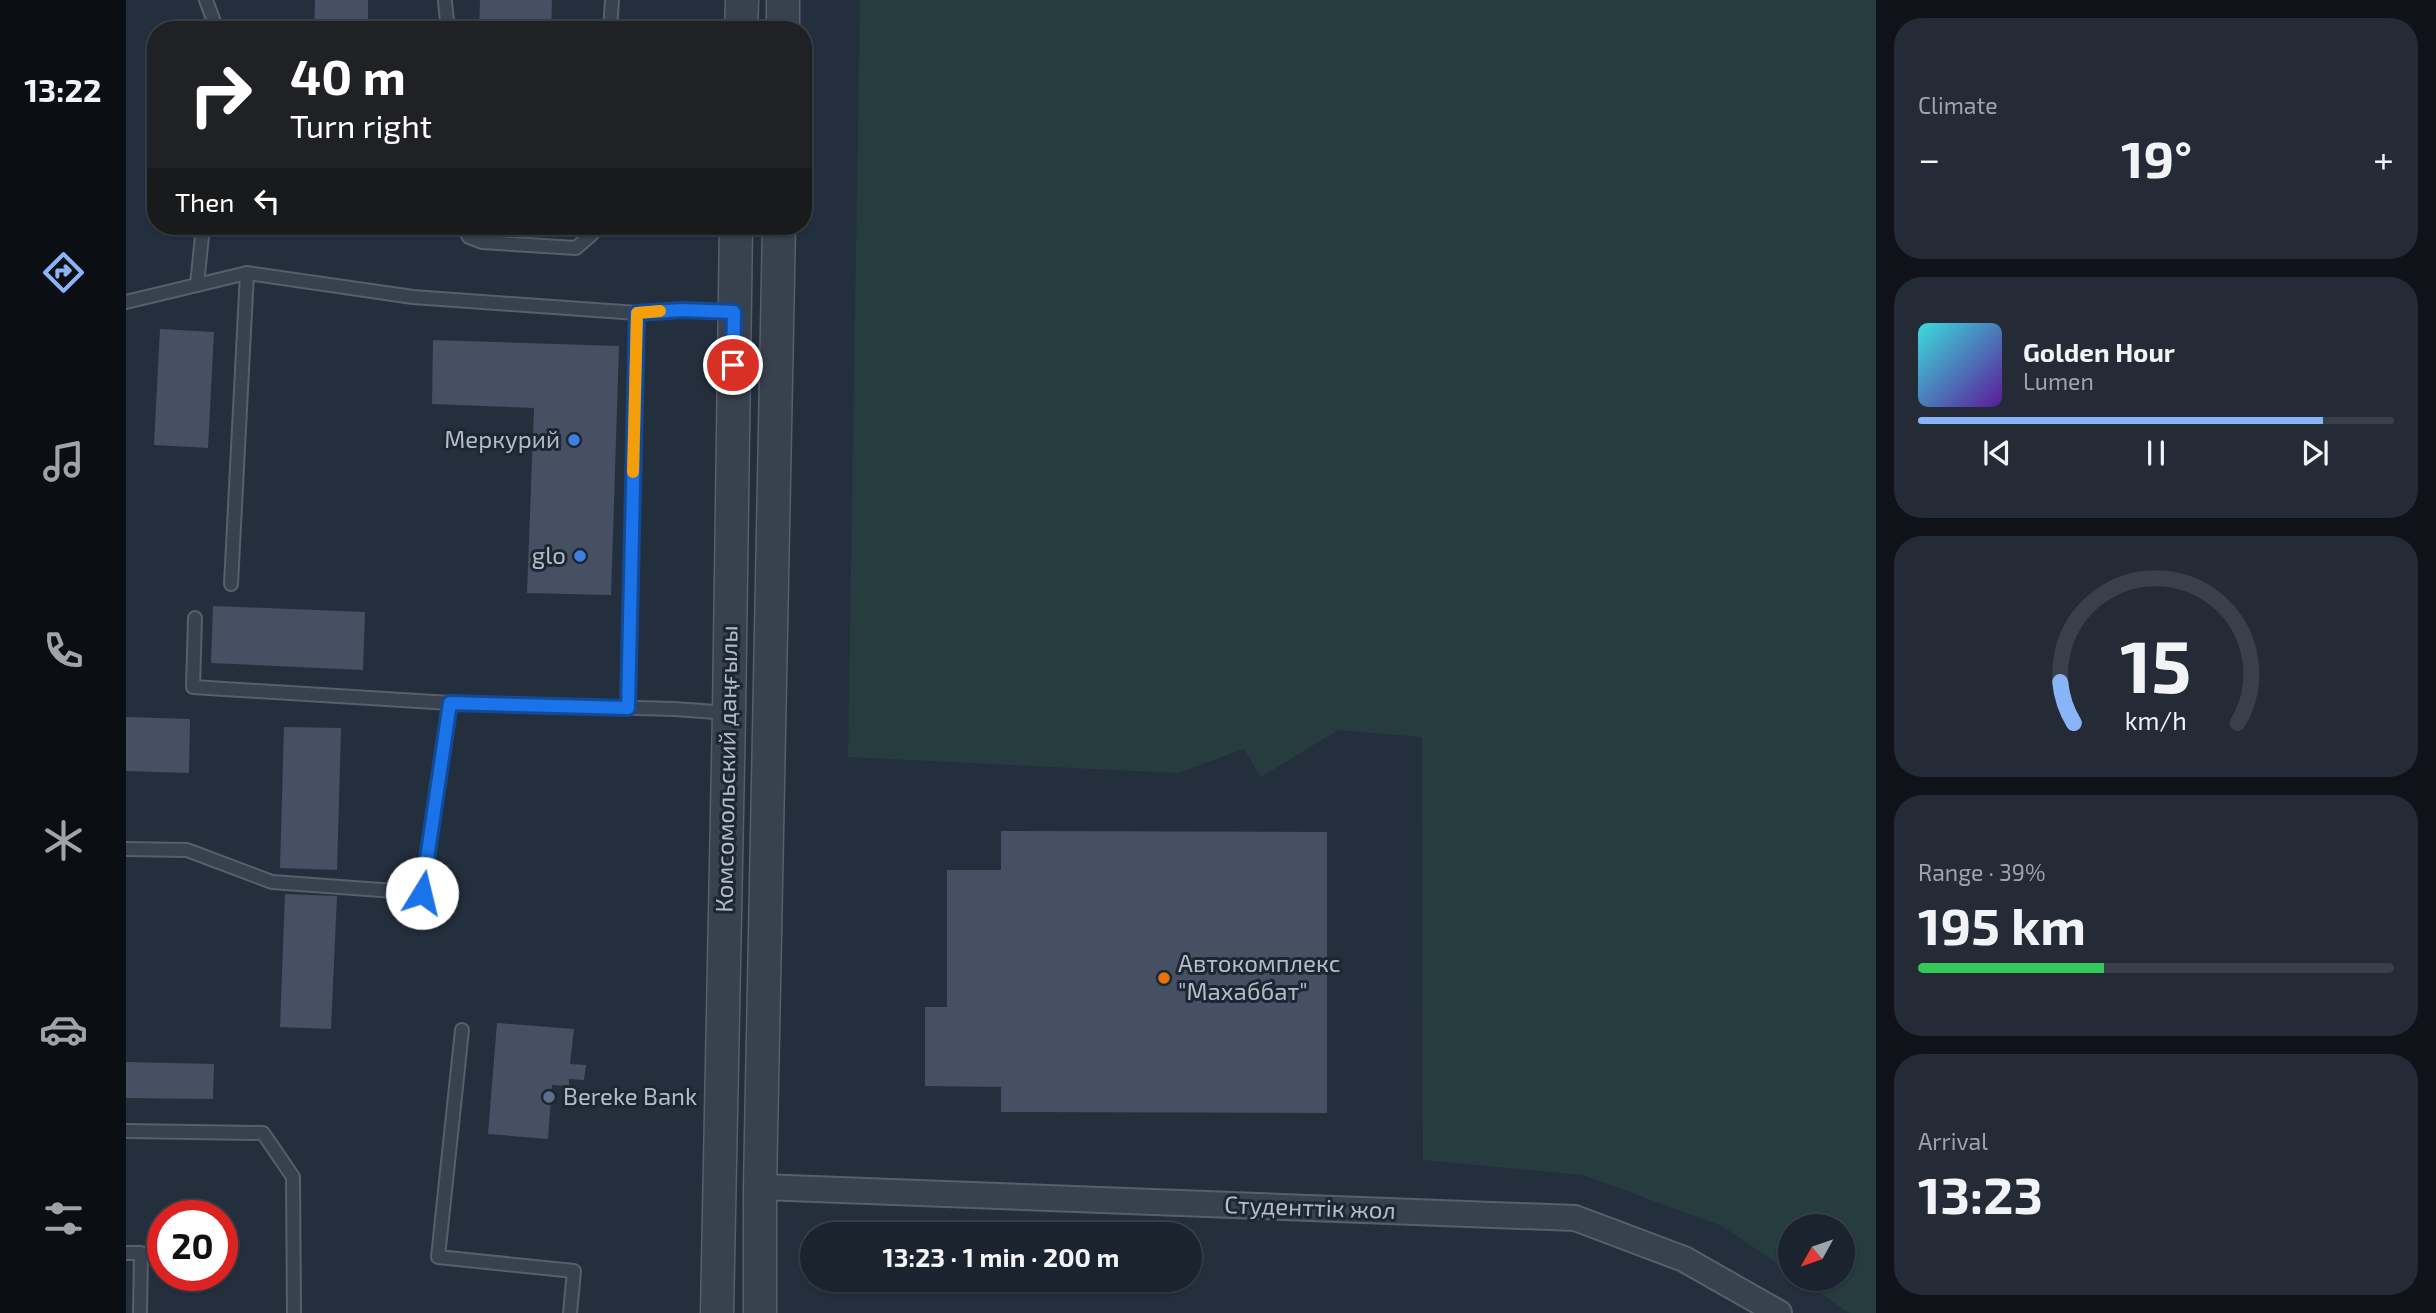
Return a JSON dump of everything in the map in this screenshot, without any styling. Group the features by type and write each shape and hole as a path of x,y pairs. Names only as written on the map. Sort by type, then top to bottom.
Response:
{"street":[{"path":"741,21 742,0"},
{"path":"783,0 783,21"},
{"name":"Комсомольский даңғылы","path":"717,1313 736,235"},
{"name":"Комсомольский даңғылы","path":"760,1313 760,1187 779,235"},
{"path":"724,904 765,906"},
{"name":"Студенттік жол","path":"760,1187 1575,1218 1684,1259 1779,1313"}],"lane":[{"path":"206,0 214,21"},
{"path":"611,21 612,0"},
{"path":"446,2 447,21"},
{"path":"197,285 202,235"},
{"path":"468,235 482,242 576,248 591,235"},
{"path":"231,584 247,272"},
{"path":"126,302 247,272 413,297 637,313 682,310 734,312"},
{"path":"628,708 637,313"},
{"path":"195,618 192,687 450,703 729,713"},
{"path":"126,849 187,850 272,882 422,893 450,703"},
{"path":"462,1030 438,1257 574,1271 570,1313"},
{"path":"126,1131 263,1133 293,1177 294,1313"},
{"path":"126,1253 141,1253 140,1313"}],"green space":[{"path":"860,0 1876,0 1876,1313 1849,1313 1819,1292 1855,1292 1855,1214 1778,1214 1778,1264 1722,1226 1583,1175 1423,1160 1422,737 1338,730 1261,777 1244,749 1178,773 848,757"}],"building":[{"path":"315,0 368,0 368,21 314,21"},
{"path":"480,0 552,0 551,21 479,21"},
{"path":"160,329 214,332 208,448 154,445"},
{"name":"Меркурий","path":"433,340 619,346 611,595 527,593 534,408 432,404"},
{"path":"213,606 365,612 363,670 211,663"},
{"path":"126,717 190,719 189,773 126,771"},
{"path":"284,727 341,728 337,870 280,868"},
{"name":"Автокомплекс \"Махаббат\"","path":"1001,831 1327,832 1327,1113 1001,1112 1001,1087 925,1086 925,1007 947,1007 947,870 1001,870"},
{"path":"285,894 337,896 331,1029 280,1027"},
{"path":"497,1023 574,1029 570,1064 586,1065 584,1080 569,1079 569,1086 552,1085 548,1139 488,1134"},
{"path":"126,1062 214,1064 213,1099 126,1098"}],"slow traffic":[{"path":"633,472 637,313 660,311"}],"place":[{"name":"Меркурий","path":"574,440"},
{"name":"glo","path":"580,556"},
{"name":"Автокомплекс \"Махаббат\"","path":"1164,978"},
{"name":"Bereke Bank","path":"549,1097"}],"route":[{"path":"422,893 450,703 628,708 637,313 682,310 734,312 733,365"}]}
